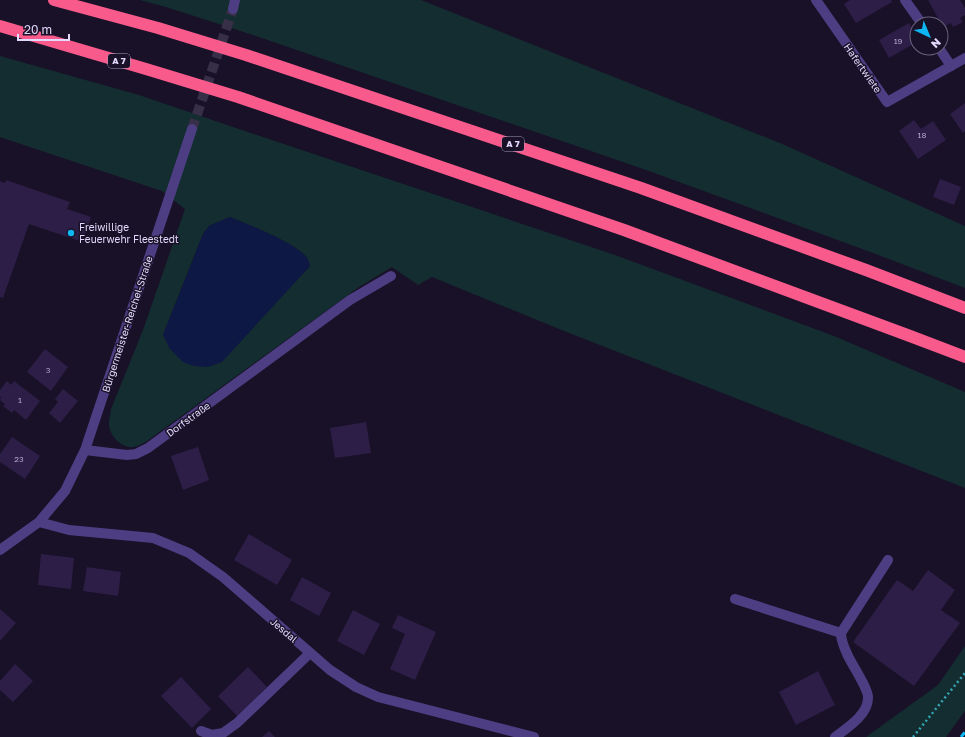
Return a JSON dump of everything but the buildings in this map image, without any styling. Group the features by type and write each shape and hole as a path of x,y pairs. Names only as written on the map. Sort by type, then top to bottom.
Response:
{"highway":[{"name":"A 7","path":"54,0 158,28 246,55 641,188 866,270 965,308"},
{"name":"A 7","path":"0,26 146,68 245,100 624,230 965,357"},
{"path":"944,349 965,361"}],"street":[{"name":"Hafertwiete","path":"816,0 887,102 965,58"},
{"path":"905,0 916,16"},
{"path":"944,56 951,66"},
{"name":"Bürgermeister-Reichel-Straße","path":"85,450 192,129"},
{"name":"Dorfstraße","path":"85,450 127,455 136,454 148,448 350,300 390,276"},
{"path":"0,550 39,522 65,491 85,450"},
{"name":"Jesdal","path":"39,522 69,530 153,538 189,553 223,577 330,670 356,687 378,697 534,737"},
{"path":"836,737 859,718 866,708 868,698 866,687 854,668 842,644 841,633 888,560"},
{"path":"735,599 841,633"},
{"path":"202,731 212,735 223,733 237,723 310,653"}],"path":[{"path":"913,737 965,673"}],"green space":[{"path":"140,0 421,0 780,143 965,226 965,288 649,171 256,36"},
{"path":"0,56 139,95 615,255 834,336 965,392 965,488 559,329 432,277 418,285 392,267 359,287 147,441 134,447 125,446 114,438 110,430 109,422 111,409 143,330 185,209 162,191 0,137","holes":["230,217 296,248 304,254 310,266 277,301 163,335 203,234 209,226"]},
{"path":"965,646 965,711 946,737 866,737 938,685"}],"water":[{"path":"230,217 296,248 304,254 310,266 222,362 208,367 194,366 183,362 170,349 163,335 203,234 209,226"}],"tunnel":[{"path":"192,129 233,9"}],"railway":[{"path":"961,737 965,732"}],"place":[{"name":"Freiwillige Feuerwehr Fleestedt","path":"71,233"}]}
